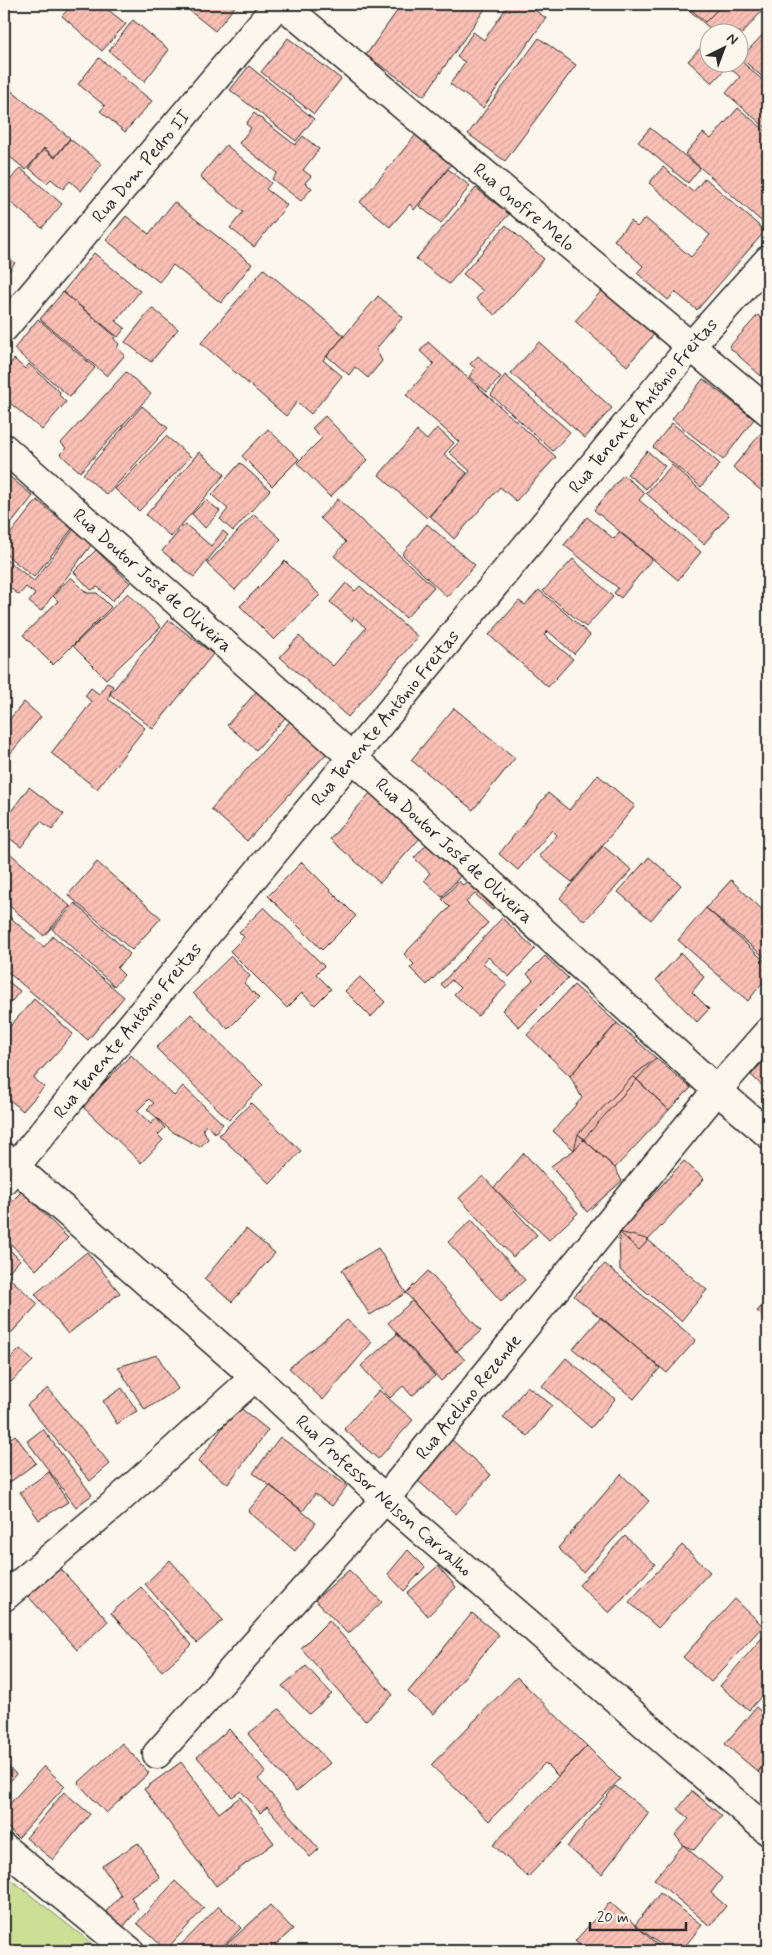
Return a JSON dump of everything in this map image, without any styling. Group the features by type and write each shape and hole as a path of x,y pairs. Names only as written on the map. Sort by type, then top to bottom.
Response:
{"street":[{"name":"Rua Dom Pedro II","path":"4,328 278,4"},
{"name":"Rua Onofre Melo","path":"282,4 692,345 768,411"},
{"name":"Rua Tenente Antônio Freitas","path":"8,1168 353,758 692,345 768,260"},
{"name":"Rua Doutor José de Oliveira","path":"4,448 353,758 717,1090 768,1134"},
{"name":"Rua Acelino Rezende","path":"157,1754 385,1499 717,1090 768,1032"},
{"name":"Rua Professor Nelson Carvalho","path":"8,1168 255,1377 385,1499 768,1831"},
{"path":"4,1597 113,1505 255,1377"},
{"path":"4,1848 130,1951"}],"green space":[{"path":"4,1874 101,1951 4,1951"}],"building":[{"path":"73,4 101,4 126,24 102,51 62,16"},
{"path":"181,4 237,4 215,31"},
{"path":"402,4 485,4 487,6 424,96 366,55"},
{"path":"509,4 526,4 546,18 483,108 450,84 465,62 457,57 473,32 484,40"},
{"path":"682,4 768,4 750,25 750,22 703,22"},
{"path":"685,4 723,4 705,22"},
{"path":"133,20 169,50 144,82 109,51"},
{"path":"768,29 768,82 750,66 750,48"},
{"path":"288,38 341,79 314,114 261,72"},
{"path":"539,38 576,65 505,161 468,134"},
{"path":"700,48 700,72 688,61"},
{"path":"99,58 152,101 125,132 100,111 105,106 78,84"},
{"path":"249,66 314,119 296,141 230,90"},
{"path":"750,69 768,85 768,130 726,93 740,77 734,72 750,72"},
{"path":"700,72 722,72 712,83"},
{"path":"4,85 70,138 55,157 44,148 26,170 4,152"},
{"path":"738,108 768,133 768,227 685,154 703,133 711,139"},
{"path":"254,113 295,145 303,136 319,149 303,170 311,176 305,183 312,188 301,201 272,179 277,173 239,143 251,128 246,124"},
{"path":"650,128 700,168 688,183 638,142"},
{"path":"420,130 455,160 414,210 410,204 390,227 360,202"},
{"path":"70,139 102,164 81,191 70,181 63,189 51,179 47,183 29,168 44,149 55,158"},
{"path":"226,145 271,183 266,189 287,205 254,247 230,228 243,212 200,177"},
{"path":"663,167 693,192 705,178 765,231 697,310 675,292 668,300 637,273 643,266 614,240 631,221 637,227 645,218 691,257 710,235 649,183"},
{"path":"20,168 62,204 42,228 4,197 4,188"},
{"path":"448,169 470,186 441,223 419,206"},
{"path":"476,188 509,214 449,284 416,259"},
{"path":"174,202 252,264 221,303 173,265 159,282 106,240 126,216 149,234"},
{"path":"506,225 544,259 495,315 476,299 483,291 463,274"},
{"path":"94,253 140,291 116,321 125,328 118,337 63,292"},
{"path":"4,254 15,263 4,277"},
{"path":"264,269 344,336 323,360 342,376 311,414 297,402 286,416 201,343"},
{"path":"604,288 655,333 627,366 575,321"},
{"path":"63,292 115,336 114,339 119,344 117,348 125,355 107,376 40,319"},
{"path":"378,296 403,317 376,349 382,361 368,378 355,367 349,375 327,356"},
{"path":"152,308 178,329 151,362 125,342"},
{"path":"758,315 768,325 768,367 761,376 729,347"},
{"path":"38,319 95,368 70,397 14,349"},
{"path":"428,342 556,457 516,501 500,487 454,539 430,516 470,471 449,452 459,442 406,395 434,364 420,351"},
{"path":"539,342 612,408 585,438 511,373"},
{"path":"478,356 501,377 487,392 469,377 475,368 470,364"},
{"path":"14,359 25,369 29,364 60,392 59,395 66,402 42,430 4,398 4,371"},
{"path":"126,372 151,394 80,472 60,454 66,448 61,443"},
{"path":"505,375 570,432 553,451 491,395"},
{"path":"703,379 754,419 723,460 672,419"},
{"path":"142,406 168,428 107,495 83,474"},
{"path":"325,416 368,460 330,497 297,463 322,438 312,428"},
{"path":"672,423 720,464 701,487 653,447"},
{"path":"437,428 454,443 444,454 467,473 427,518 379,475 417,431 427,440"},
{"path":"268,429 299,459 272,486 242,456"},
{"path":"762,432 768,436 768,489 764,493 733,467"},
{"path":"166,436 191,457 139,511 115,489"},
{"path":"647,451 665,466 646,489 627,474"},
{"path":"199,452 225,474 171,537 146,515"},
{"path":"240,463 270,490 233,531 220,519 228,509 212,495"},
{"path":"672,465 729,515 704,544 646,493"},
{"path":"4,472 33,496 4,533"},
{"path":"623,475 645,493 639,500 701,552 678,580 594,510"},
{"path":"338,499 434,587 406,618 334,556 346,542 320,518"},
{"path":"37,500 72,529 34,577 4,553 4,542"},
{"path":"206,500 220,511 205,528 192,514"},
{"path":"254,514 281,539 235,590 207,564"},
{"path":"587,517 614,539 619,532 652,559 621,598 614,593 618,588 564,545"},
{"path":"185,524 211,546 223,531 228,535 194,577 162,551"},
{"path":"427,524 475,565 447,597 402,554"},
{"path":"77,525 95,540 41,611 29,602 35,594 26,587 19,595 4,583 4,558 34,581"},
{"path":"96,550 130,583 112,601 98,587 91,590 74,572"},
{"path":"573,559 613,597 586,627 543,591"},
{"path":"285,561 320,595 274,640 240,606"},
{"path":"71,577 87,593 97,593 111,607 53,665 23,635 58,601 53,596"},
{"path":"346,583 355,591 360,586 418,637 348,717 280,657 299,636 333,666 366,628 354,617 352,621 330,602"},
{"path":"539,590 590,635 574,654 548,631 544,635 573,659 548,687 489,635 519,601 525,605"},
{"path":"128,593 161,627 106,679 73,646"},
{"path":"169,620 213,654 153,729 110,694"},
{"path":"107,683 113,686 108,699 145,728 97,789 51,753 92,702 85,696 91,688 99,694"},
{"path":"257,691 286,717 256,750 227,725"},
{"path":"24,702 41,717 4,761 4,726"},
{"path":"454,708 515,758 473,810 411,760"},
{"path":"291,720 327,753 247,841 211,809"},
{"path":"598,775 635,806 572,882 539,856 557,835 552,830 518,870 499,854 548,793 569,810"},
{"path":"29,787 64,814 52,830 41,821 21,847 4,834 4,821"},
{"path":"371,792 421,837 380,883 330,839"},
{"path":"427,844 462,874 442,897 424,880 430,873 414,858"},
{"path":"603,846 632,870 584,921 560,898"},
{"path":"4,848 70,906 44,936 4,901"},
{"path":"649,857 681,885 651,920 618,892"},
{"path":"97,862 161,918 132,950 68,895"},
{"path":"302,862 356,916 322,950 268,896"},
{"path":"731,880 768,915 768,960 706,908"},
{"path":"459,881 462,885 468,882 494,908 492,910 475,894 466,902 488,923 427,985 410,968 414,964 404,954 450,907 442,899"},
{"path":"75,903 130,954 117,968 124,975 114,986 52,929"},
{"path":"264,907 324,966 316,974 331,989 315,1005 302,993 287,1008 230,951 244,937 239,932"},
{"path":"706,908 768,964 768,975 748,1001 678,940"},
{"path":"4,912 44,947 53,936 124,997 88,1040 4,969"},
{"path":"502,918 535,949 509,977 488,957 483,963 507,985 478,1016 454,994 460,988 451,980 445,988 441,984"},
{"path":"681,953 704,977 692,992 709,1009 697,1022 656,980"},
{"path":"231,956 250,976 244,983 259,998 228,1029 193,993"},
{"path":"545,956 568,978 519,1027 502,1010 533,980 527,974"},
{"path":"360,977 385,1002 371,1017 345,991"},
{"path":"4,978 20,991 4,1011"},
{"path":"574,985 617,1023 570,1076 527,1035"},
{"path":"34,999 73,1034 34,1078 44,1087 23,1111 4,1095 4,1033"},
{"path":"191,1014 263,1085 229,1120 156,1048"},
{"path":"617,1023 656,1058 574,1150 553,1131 582,1098 570,1076"},
{"path":"131,1055 174,1096 183,1086 223,1124 215,1133 206,1125 203,1129 208,1139 200,1147 171,1131 147,1109 154,1103 149,1099 137,1111 151,1124 156,1118 165,1128 158,1135 163,1140 141,1163 82,1106"},
{"path":"768,1056 768,1091 751,1075"},
{"path":"656,1058 691,1088 669,1110 633,1076"},
{"path":"633,1076 669,1110 615,1168 578,1134"},
{"path":"251,1103 301,1151 270,1184 219,1135"},
{"path":"578,1134 615,1168 622,1181 587,1212 551,1166 574,1150"},
{"path":"524,1153 578,1213 549,1240 494,1188"},
{"path":"684,1161 704,1179 639,1250 619,1232"},
{"path":"483,1176 537,1235 513,1257 459,1198"},
{"path":"22,1191 68,1238 36,1270 4,1237 4,1209"},
{"path":"472,1220 525,1280 501,1301 448,1242"},
{"path":"246,1229 275,1253 232,1302 204,1279"},
{"path":"619,1232 647,1239 707,1290 681,1321 620,1270"},
{"path":"4,1244 20,1260 8,1272 4,1268"},
{"path":"378,1248 406,1293 370,1315 342,1270"},
{"path":"87,1252 120,1293 68,1334 35,1294"},
{"path":"605,1264 696,1340 667,1373 574,1296"},
{"path":"428,1271 481,1331 456,1352 406,1293"},
{"path":"4,1273 38,1304 4,1341"},
{"path":"768,1300 768,1321 757,1311"},
{"path":"412,1301 465,1360 441,1381 388,1323"},
{"path":"601,1317 660,1368 634,1399 573,1349"},
{"path":"347,1320 372,1342 323,1400 289,1368"},
{"path":"397,1334 435,1376 412,1396 403,1386 390,1398 361,1366"},
{"path":"20,1349 33,1361 11,1382 4,1375 4,1365"},
{"path":"157,1355 178,1389 145,1410 118,1367"},
{"path":"566,1358 615,1399 591,1428 542,1386"},
{"path":"527,1386 552,1405 528,1436 503,1418"},
{"path":"48,1388 110,1464 90,1481 27,1405"},
{"path":"122,1388 137,1411 117,1424 103,1401"},
{"path":"379,1390 413,1420 378,1459 344,1429"},
{"path":"238,1406 268,1430 228,1484 198,1462"},
{"path":"4,1422 9,1428 4,1431"},
{"path":"43,1429 92,1495 76,1507 27,1441"},
{"path":"15,1435 36,1463 6,1485 4,1482 4,1443"},
{"path":"280,1437 347,1486 332,1506 315,1494 303,1511 253,1473"},
{"path":"452,1440 491,1475 456,1514 417,1480"},
{"path":"49,1472 68,1502 39,1520 20,1492"},
{"path":"621,1474 649,1501 583,1572 558,1548"},
{"path":"270,1485 316,1523 295,1551 248,1511"},
{"path":"625,1536 655,1564 609,1613 579,1585"},
{"path":"682,1545 710,1572 658,1628 629,1602"},
{"path":"408,1550 425,1567 404,1591 388,1574"},
{"path":"170,1560 223,1620 197,1643 145,1584"},
{"path":"56,1564 108,1621 77,1650 25,1593"},
{"path":"438,1566 456,1587 428,1616 407,1593"},
{"path":"349,1570 382,1602 348,1634 315,1600"},
{"path":"141,1587 192,1645 162,1671 111,1613"},
{"path":"735,1599 763,1626 711,1682 683,1657"},
{"path":"472,1613 499,1635 434,1714 408,1692"},
{"path":"329,1620 393,1695 365,1721 301,1648"},
{"path":"768,1631 768,1689 749,1710 720,1686"},
{"path":"306,1666 332,1694 309,1714 282,1686"},
{"path":"517,1677 587,1746 558,1776 545,1763 489,1821 431,1765"},
{"path":"756,1707 768,1718 768,1759 758,1772 725,1744"},
{"path":"279,1709 330,1763 296,1792 248,1734"},
{"path":"229,1729 266,1772 258,1779 319,1849 310,1857 267,1807 260,1813 241,1791 232,1797 197,1757"},
{"path":"122,1743 149,1773 106,1813 78,1783"},
{"path":"587,1746 620,1779 528,1877 493,1845"},
{"path":"768,1759 768,1781 758,1772"},
{"path":"181,1762 219,1813 240,1797 274,1843 216,1886 144,1789"},
{"path":"4,1763 16,1774 4,1788"},
{"path":"44,1766 65,1786 18,1838 4,1824 4,1810"},
{"path":"615,1786 649,1813 602,1874 567,1847"},
{"path":"692,1791 722,1816 694,1850 683,1845 675,1835 689,1819 678,1809"},
{"path":"64,1792 90,1814 53,1860 26,1838"},
{"path":"138,1843 160,1878 131,1897 138,1909 120,1931 102,1916 121,1895 102,1866"},
{"path":"683,1845 722,1878 711,1893 726,1906 710,1926 654,1879"},
{"path":"175,1881 204,1908 166,1950 137,1923"},
{"path":"660,1893 702,1925 681,1951 669,1951 635,1925"},
{"path":"610,1902 664,1951 587,1951 575,1941"},
{"path":"270,1905 293,1929 269,1951 230,1951 225,1946"},
{"path":"219,1906 241,1928 219,1951 175,1951"}]}
